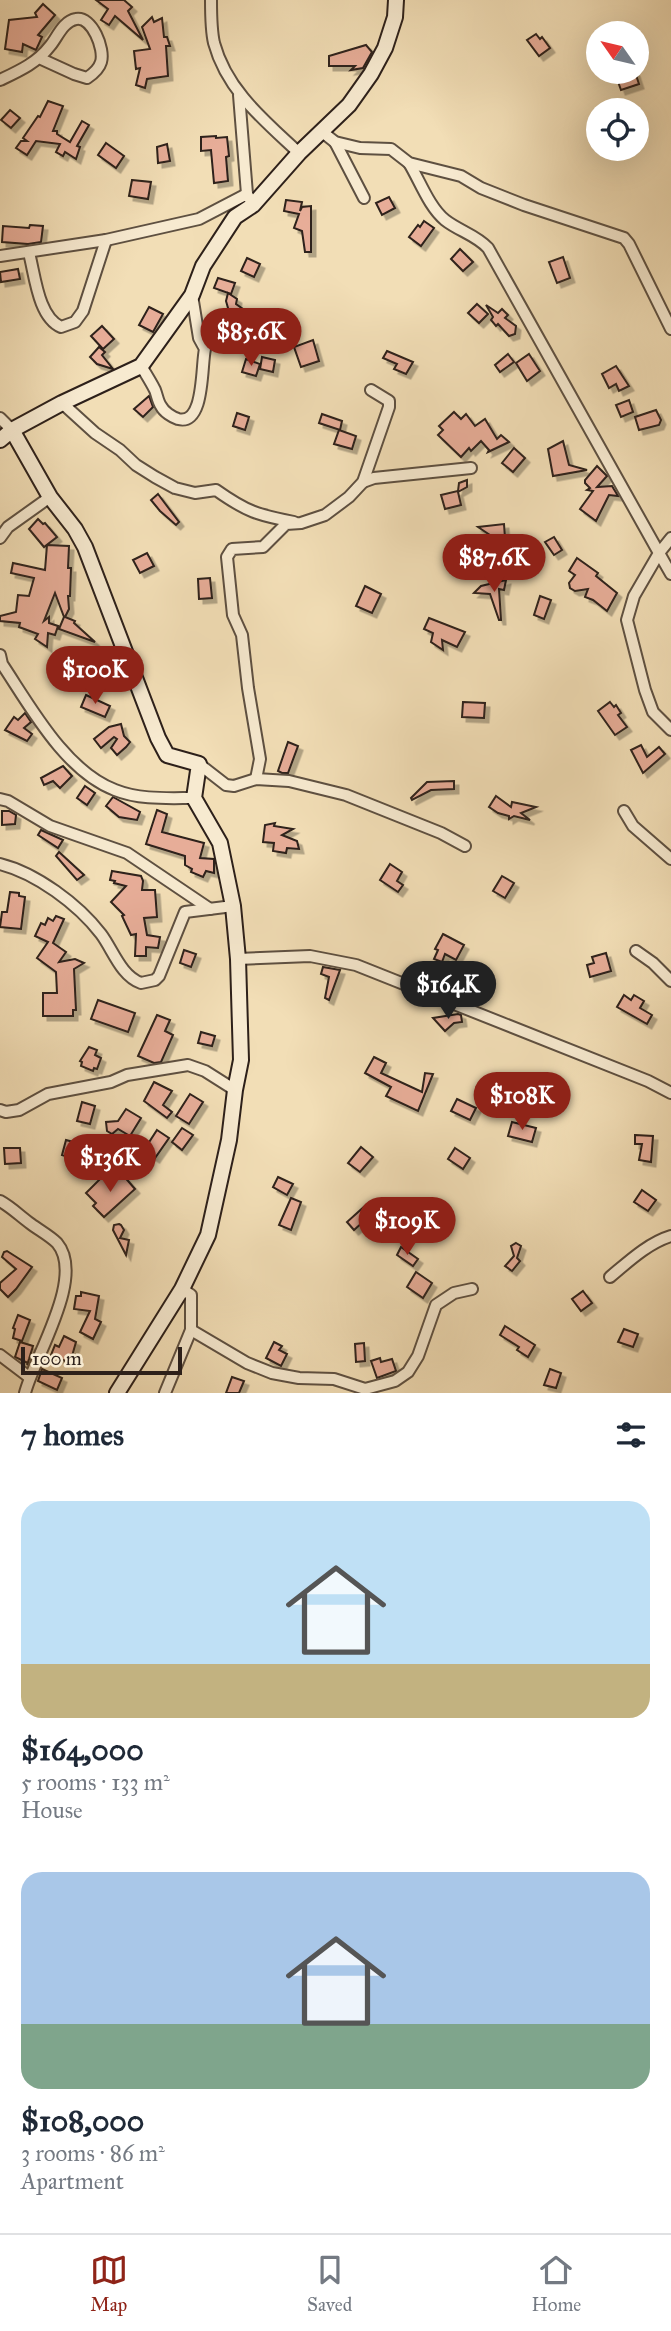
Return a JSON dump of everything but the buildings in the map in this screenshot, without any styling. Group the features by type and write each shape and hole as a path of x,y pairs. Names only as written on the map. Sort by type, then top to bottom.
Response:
{"street":[{"path":"211,0 213,41 221,64 239,95 299,153"},
{"path":"0,440 12,430 62,403 141,366 192,295 203,266 235,217 349,105 377,66 395,17 396,0"},
{"path":"0,80 27,68 39,58 68,22 75,19 82,19 92,27 102,50 102,61 95,73 87,78 74,75 39,58"},
{"path":"239,95 250,200"},
{"path":"321,131 335,142 364,198"},
{"path":"335,142 360,148 391,149 409,163 439,215 479,239 488,248 671,574"},
{"path":"409,163 461,176 481,188 524,205 624,238 671,329"},
{"path":"0,256 106,240 199,219 250,200"},
{"path":"29,253 43,304 54,324 61,327 75,322 83,311 106,240"},
{"path":"141,366 161,406 177,419 191,417 200,402 205,349 198,338 192,295"},
{"path":"363,482 389,407 389,401 371,390"},
{"path":"62,403 136,465 175,488 195,493 216,490 238,506 256,514 302,523"},
{"path":"0,418 12,430 50,497 75,529 85,547 158,738 167,755 199,764 226,785 234,786 256,779 289,781 346,795 441,833 465,846"},
{"path":"256,779 261,759 248,688 244,644 233,615 227,557 232,549 262,547 286,524 302,523 324,515 335,509 363,482 373,478 471,468"},
{"path":"0,538 8,527 50,497"},
{"path":"671,538 634,596 627,620 653,712 671,730"},
{"path":"0,655 2,664 36,715 89,777 123,793 150,798 194,798"},
{"path":"117,1393 182,1289 208,1235 229,1140 242,1044 233,906 220,843 194,798 199,764"},
{"path":"0,799 50,826 127,853 210,909"},
{"path":"624,811 633,826 671,859"},
{"path":"0,864 34,877 71,905 100,933 128,975 141,983 155,980 159,976 185,912 233,906"},
{"path":"636,951 671,981"},
{"path":"238,959 310,956 356,965 649,1081 671,1093"},
{"path":"0,1110 19,1110 48,1094 111,1082 127,1075 188,1065 205,1071 234,1090"},
{"path":"0,1201 57,1243 64,1255 66,1270 63,1294 25,1393"},
{"path":"610,1277 640,1253 671,1236"},
{"path":"165,1393 191,1330 191,1295 182,1289"},
{"path":"191,1330 247,1363 272,1373 299,1378 334,1379 365,1389 396,1381 408,1372 418,1356 436,1305 454,1293 472,1289"},
{"path":"0,1355 29,1377"}]}
